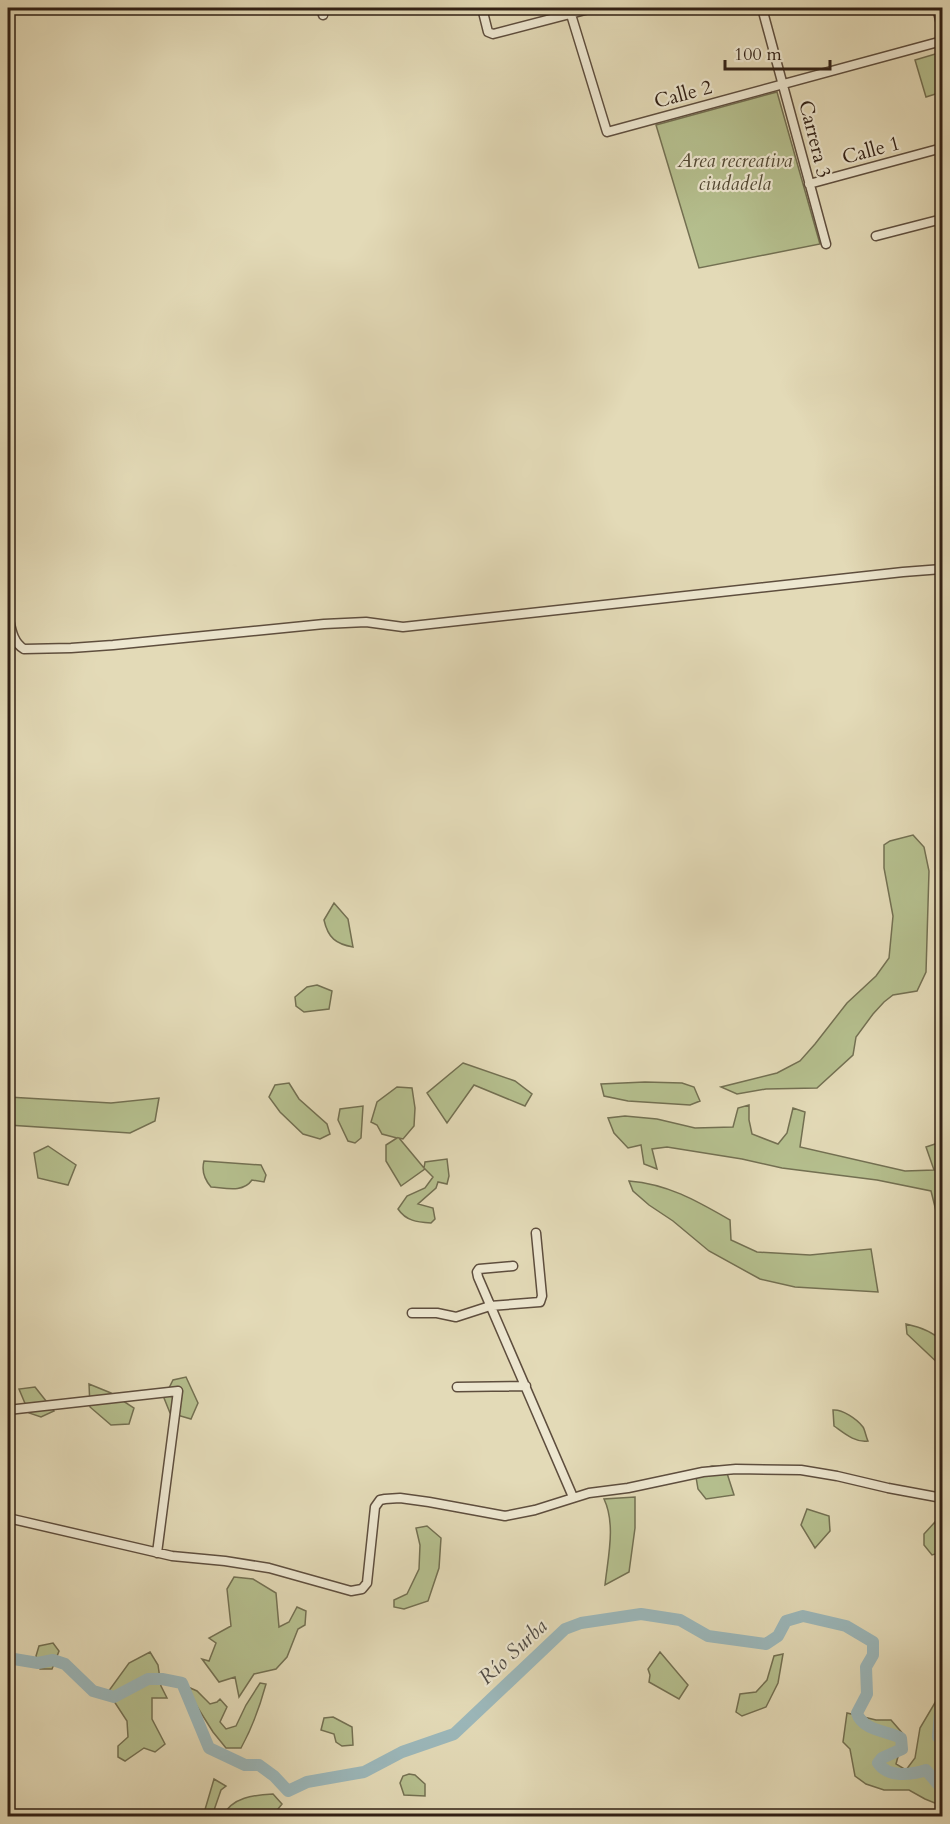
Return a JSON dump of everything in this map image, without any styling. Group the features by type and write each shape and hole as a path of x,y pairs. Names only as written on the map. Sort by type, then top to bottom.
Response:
{"street":[{"path":"482,8 488,32 493,34 570,11 593,8"},
{"name":"Carrera 3","path":"762,8 826,244"},
{"path":"937,8 942,28"},
{"name":"Calle 2","path":"570,11 607,132 942,41"},
{"name":"Calle 1","path":"809,184 942,148"},
{"path":"876,236 942,219"},
{"path":"8,615 15,641 24,649 71,648 324,624 366,622 403,627 942,569"},
{"path":"412,1313 437,1313 456,1317 490,1306 540,1302 542,1296 536,1233"},
{"path":"513,1266 479,1269 478,1277 573,1497"},
{"path":"458,1387 526,1386"},
{"path":"8,1410 178,1391 157,1553"},
{"path":"8,1518 157,1553 244,1564 291,1574 344,1590 357,1590 366,1587 368,1583 375,1507 385,1499 412,1499 505,1516 535,1510 573,1497 703,1472 746,1469 801,1470 942,1498"}],"green space":[{"path":"942,52 942,92 926,97 915,60"},
{"name":"Area recreativa ciudadela","path":"777,92 820,244 699,268 656,125"},
{"path":"913,835 924,847 929,871 926,972 917,991 893,995 884,1002 856,1037 853,1055 817,1088 766,1089 737,1094 721,1087 777,1073 800,1061 847,1003 876,976 889,958 893,916 884,868 884,845 890,841"},
{"path":"334,903 348,919 353,947 337,942 330,936 324,920"},
{"path":"317,985 332,991 329,1009 304,1012 296,1006 295,997 307,987"},
{"path":"463,1063 515,1081 532,1094 525,1106 474,1085 447,1123 427,1093"},
{"path":"289,1083 299,1099 327,1124 330,1134 320,1139 303,1134 280,1112 269,1097 275,1085"},
{"path":"682,1083 694,1087 700,1101 690,1105 628,1101 604,1096 601,1084"},
{"path":"397,1087 412,1088 415,1108 414,1126 403,1139 399,1138 424,1168 425,1162 447,1159 449,1176 447,1184 438,1182 436,1188 418,1204 433,1208 435,1219 431,1223 408,1218 398,1209 407,1196 425,1188 433,1177 425,1169 401,1186 386,1161 386,1145 397,1138 382,1134 377,1125 371,1122 377,1102"},
{"path":"8,1097 111,1103 159,1098 155,1121 130,1133 8,1125"},
{"path":"749,1105 752,1134 778,1144 787,1133 793,1108 805,1112 800,1147 905,1171 934,1170 926,1147 941,1142 942,1220 938,1219 931,1191 877,1180 782,1168 667,1147 652,1149 657,1169 644,1164 641,1145 628,1148 614,1133 608,1118 625,1116 657,1119 695,1128 733,1127 738,1108"},
{"path":"363,1106 361,1138 355,1143 348,1141 338,1120 340,1109"},
{"path":"48,1146 76,1165 68,1185 38,1178 34,1153"},
{"path":"204,1161 261,1165 266,1175 264,1182 252,1180 244,1187 234,1189 211,1187 204,1176"},
{"path":"629,1181 657,1186 682,1194 706,1206 730,1220 731,1240 757,1252 810,1255 871,1249 878,1292 795,1287 760,1279 709,1251 633,1191"},
{"path":"906,1324 926,1330 942,1341 942,1367 907,1334"},
{"path":"186,1377 198,1403 191,1419 170,1413 164,1398 173,1380"},
{"path":"89,1384 111,1393 134,1408 129,1424 111,1425 90,1407"},
{"path":"35,1387 54,1411 41,1417 29,1413 19,1389"},
{"path":"833,1410 845,1413 857,1421 864,1428 868,1441 854,1439 834,1426"},
{"path":"712,1466 725,1467 734,1495 706,1499 698,1489 695,1471"},
{"path":"635,1497 635,1528 629,1572 605,1585 610,1519 604,1499"},
{"path":"807,1509 829,1516 830,1531 815,1548 801,1525"},
{"path":"935,1522 942,1531 942,1552 932,1555 924,1545 924,1534"},
{"path":"427,1526 441,1538 439,1568 428,1601 404,1609 394,1607 394,1600 407,1594 419,1569 420,1545 416,1528"},
{"path":"234,1577 253,1579 276,1593 279,1627 289,1622 297,1607 306,1611 305,1625 298,1629 287,1657 276,1669 254,1674 239,1697 235,1677 219,1682 202,1659 209,1661 216,1643 209,1638 231,1626 227,1589"},
{"path":"53,1643 59,1651 52,1669 40,1669 36,1656 39,1646"},
{"path":"150,1652 158,1665 161,1686 167,1698 152,1698 152,1719 165,1744 155,1752 144,1748 125,1761 118,1757 118,1746 128,1737 127,1721 108,1692 129,1663"},
{"path":"660,1652 688,1685 679,1699 649,1682 648,1669"},
{"path":"783,1654 778,1683 766,1707 742,1716 736,1712 740,1694 756,1692 767,1680 774,1656"},
{"path":"260,1683 266,1684 264,1692 241,1748 226,1748 186,1689 188,1687 197,1691 210,1704 220,1699 227,1707 220,1722 226,1729 236,1726"},
{"path":"942,1694 942,1727 935,1732 942,1737 942,1806 909,1790 884,1790 866,1784 855,1776 850,1749 843,1742 847,1713 876,1720 891,1720 904,1735 896,1764 906,1770 915,1758 920,1728"},
{"path":"333,1717 352,1727 353,1745 342,1746 336,1742 334,1734 321,1730 324,1718"},
{"path":"415,1775 425,1784 425,1796 404,1795 400,1783 403,1776"},
{"path":"214,1779 226,1786 221,1790 212,1816 200,1816 204,1813"},
{"path":"273,1794 282,1804 274,1814 223,1816 232,1805 244,1798"}],"waterway":[{"name":"Río Surba","path":"8,1658 38,1663 53,1660 65,1664 93,1691 114,1697 148,1679 182,1683 209,1748 245,1765 259,1765 274,1776 288,1791 307,1782 364,1772 402,1752 454,1734 565,1629 581,1623 641,1614 680,1620 708,1636 766,1644 778,1636 786,1621 803,1616 846,1626 873,1642 873,1655 866,1667 867,1694 857,1713 869,1727 901,1738 902,1749 882,1758 878,1763 882,1768 900,1774 926,1770 942,1789"},
{"name":"Río Surba","path":"942,1701 938,1737 942,1740"}]}
